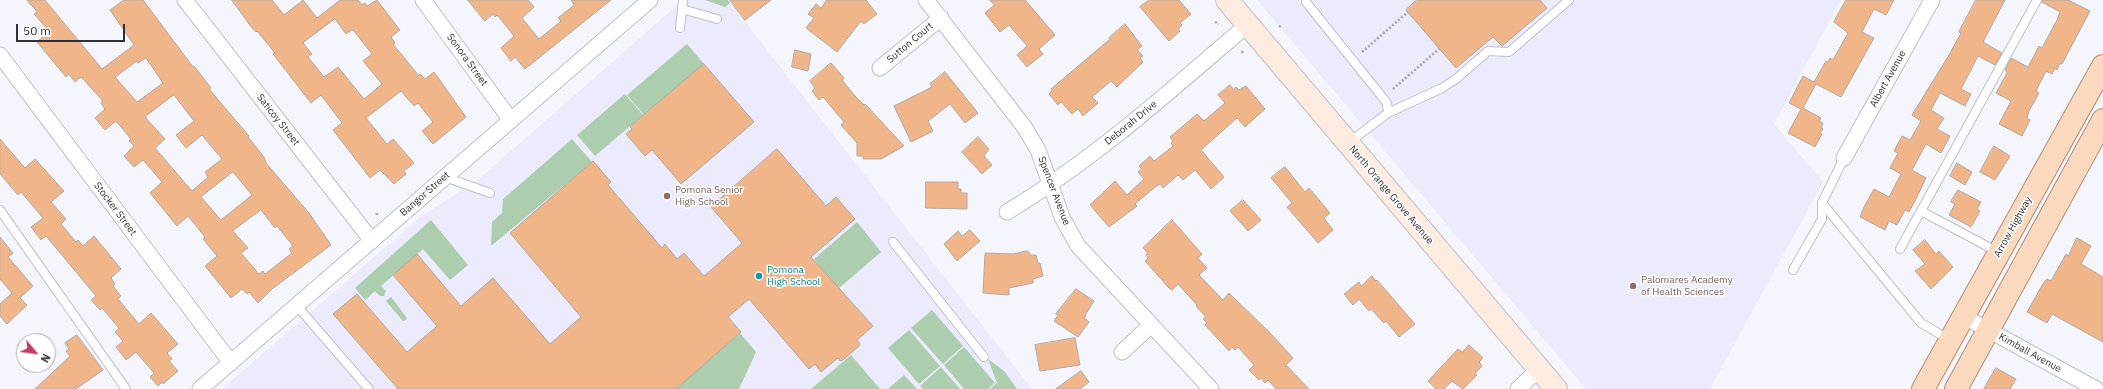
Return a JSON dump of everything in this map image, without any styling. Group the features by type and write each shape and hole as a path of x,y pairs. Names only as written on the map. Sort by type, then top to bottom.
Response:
{"main road":[{"name":"North Orange Grove Avenue","path":"1226,0 1556,389"},
{"name":"Arrow Highway","path":"1923,389 2103,66"},
{"path":"1956,389 2103,120"}],"street":[{"name":"Saticoy Street","path":"185,0 372,241"},
{"name":"Sonora Street","path":"423,0 510,119"},
{"name":"Bangor Street","path":"200,389 372,241 510,119 650,0"},
{"name":"Spencer Avenue","path":"926,0 1025,128 1038,150 1062,217 1078,246 1211,389"},
{"name":"Albert Avenue","path":"1844,158 1932,0"},
{"name":"Sutton Court","path":"880,68 941,18"},
{"name":"Deborah Drive","path":"1007,212 1050,184 1117,136 1247,25"},
{"name":"Stocker Street","path":"0,55 231,363"},
{"name":"Kimball Avenue","path":"1963,316 2096,389"},
{"path":"1122,352 1152,325"},
{"path":"1518,389 1539,369"}],"lane":[{"path":"680,28 683,0"},
{"path":"1348,144 1388,113 1442,88 1456,79 1488,51 1509,52 1569,0"},
{"path":"1900,249 2038,0"},
{"path":"1306,2 1387,103 1388,113"},
{"path":"682,10 717,19"},
{"path":"1793,270 1822,219 1822,203 1844,158"},
{"path":"445,177 490,193"},
{"path":"1822,203 1921,323 1950,340"},
{"path":"0,210 126,389"},
{"path":"1921,212 1999,252"},
{"path":"893,242 984,357"},
{"path":"297,306 369,389"}],"path":[{"path":"1362,52 1408,12"},
{"path":"1215,22 1219,24"},
{"path":"1393,89 1439,49"},
{"path":"1242,51 1243,55"}],"shaded area":[{"name":"Pomona Senior High School","path":"683,0 728,0 1032,389 222,389 419,218 479,179"},
{"name":"Palomares Academy of Health Sciences","path":"1257,0 1841,0 1774,124 1823,182 1710,389 1586,389"}],"green space":[{"path":"705,0 728,0 730,3 725,7"},
{"path":"687,44 704,64 644,115 627,95"},
{"path":"625,94 643,115 595,156 577,135"},
{"path":"572,139 592,162 491,246 492,222 502,213 503,199"},
{"path":"431,220 468,265 450,280 423,249 381,286 386,291 384,296 380,296 375,291 365,300 355,288"},
{"path":"857,222 881,252 838,289 814,259"},
{"path":"391,297 407,318 406,320 403,321 386,301"},
{"path":"932,310 963,346 943,364 911,328"},
{"path":"909,330 940,366 919,384 888,348"},
{"path":"740,333 756,352 739,389 676,389"},
{"path":"964,347 995,383 988,389 964,389 944,365"},
{"path":"851,355 880,389 811,389"},
{"path":"988,359 1004,371 1017,389 990,389 997,383"},
{"path":"941,367 960,389 923,389 920,386"},
{"path":"904,375 917,389 888,389"}],"building":[{"path":"27,0 45,0 102,69 134,45 110,10 124,0 143,0 193,67 194,66 211,88 209,89 249,136 248,137 264,157 266,163 309,213 331,245 272,289 258,303 249,292 247,294 242,289 231,298 205,266 217,256 203,239 205,237 188,216 177,226 150,193 162,182 143,160 134,167 124,156 134,146 129,141 131,139 116,121 105,130 95,118 105,109 101,103 103,101 81,77 75,82 69,74 66,77 37,42 49,31 34,14 37,12","holes":["146,58 163,83 137,102 115,77 137,61 138,63","174,95 194,121 176,135 186,148 202,135 222,159 205,172 208,177 192,191 155,148 165,139 145,117","233,172 252,195 221,220 201,197","261,210 275,228 277,226 293,246 289,249 292,253 265,274 263,271 259,274 241,253 248,248 233,231"]},
{"path":"232,0 272,0 284,15 303,0 317,18 340,0 358,0 362,5 365,3 367,6 377,0 400,30 391,37 395,43 393,44 419,76 420,74 425,79 434,72 466,117 433,144 422,131 433,122 418,103 414,106 401,91 366,118 387,144 393,139 414,163 404,171 406,174 394,184 380,170 370,178 333,130 342,123 321,95 311,103 273,54 275,53 257,31 256,32","holes":["335,19 346,34 352,30 354,31 372,54 363,61 382,84 364,99 338,67 324,77 308,57 312,54 303,43"]},
{"path":"468,0 528,0 534,7 522,18 539,39 561,21 558,18 574,5 571,0 611,0 525,69 515,57 511,61 501,48 514,36 497,15 495,17 493,14 485,21"},
{"path":"730,0 771,0 745,20"},
{"path":"827,0 866,0 877,14 864,24 861,21 837,52 806,28 814,18 808,14 816,4 821,8"},
{"path":"990,0 1025,0 1055,35 1039,49 1043,54 1027,67 1017,55 1027,46 1009,25 1000,32 985,13 994,5"},
{"path":"1149,0 1179,0 1191,14 1180,23 1182,25 1178,29 1180,31 1169,41 1140,7"},
{"path":"1417,0 1540,0 1547,8 1502,46 1493,37 1456,68 1406,10"},
{"path":"1846,0 1894,0 1886,15 1874,9 1862,32 1874,38 1841,97 1816,84 1803,108 1821,118 1819,121 1823,123 1821,128 1823,129 1820,133 1822,134 1815,147 1788,133 1801,109 1789,103 1803,76 1814,82 1826,61 1828,62 1830,58 1833,60 1848,33 1834,22"},
{"path":"1976,0 2005,0 1983,42 2002,53 1995,65 1978,56 1961,89 1971,94 1965,106 1940,93 1931,110 1944,118 1937,129 1950,136 1941,153 1926,144 1912,170 1926,178 1916,199 1909,212 1905,210 1897,225 1889,221 1885,230 1860,217 1874,189 1889,197 1901,174 1890,168 1898,153 1894,151 1902,136 1910,140 1921,121 1912,115 1949,55"},
{"path":"2042,0 2068,0 2090,11 2062,64 2060,63 2057,70 2055,68 2052,74 2046,71 2036,91 2039,93 2029,111 2027,118 2030,120 2022,136 1999,124 2011,101 1996,93 2007,73 2005,70 2011,58 2028,67 2039,46 2042,48 2057,20 2060,12 2042,2"},
{"path":"1125,24 1142,46 1137,50 1143,56 1140,58 1143,62 1117,87 1111,81 1092,97 1098,103 1083,116 1078,109 1072,114 1061,102 1058,105 1049,94 1052,91 1051,89 1110,39 1109,38"},
{"path":"795,50 811,54 808,71 792,67"},
{"path":"831,63 844,78 842,80 855,96 864,105 865,104 904,146 881,159 863,159 863,156 857,156 857,143 841,125 844,122 823,97 819,100 812,91 815,88 810,81"},
{"path":"704,64 754,122 681,184 652,150 645,156 626,134 632,129 630,127"},
{"path":"945,72 978,113 965,123 950,104 928,121 933,131 911,142 894,106 932,87 930,84"},
{"path":"1230,85 1234,90 1236,87 1239,90 1246,86 1265,109 1245,127 1237,118 1201,150 1224,177 1211,189 1195,170 1183,180 1178,175 1163,188 1160,184 1155,187 1135,204 1137,206 1109,227 1090,205 1115,181 1127,195 1144,179 1138,172 1142,169 1139,166 1150,156 1154,161 1173,146 1171,143 1173,141 1170,137 1197,114 1204,121 1225,103 1218,95"},
{"path":"978,137 989,149 984,156 992,165 982,174 962,152"},
{"path":"0,139 25,168 35,159 64,191 51,202 66,219 61,224 76,242 78,240 83,246 94,236 121,269 111,278 115,284 113,286 121,296 118,299 139,324 151,313 178,344 167,353 172,359 169,361 178,371 163,384 162,382 158,386 150,377 154,373 136,352 126,360 116,347 123,341 115,332 119,328 102,308 100,310 91,300 96,296 46,236 41,240 31,227 43,218 21,192 18,195 0,174"},
{"path":"1994,146 2010,156 1995,180 1980,172"},
{"name":"Pomona High School","path":"777,149 826,206 836,197 855,219 811,257 873,326 857,340 860,344 859,346 843,360 840,361 838,358 821,372 815,364 809,369 749,299 728,317 741,332 676,389 398,389 333,314 357,294 407,352 437,326 393,275 417,254 461,306 493,278 550,344 581,317 510,233 593,161 611,182 608,185 662,248 665,244 677,259 684,253 704,276 742,243 711,207"},
{"path":"1957,163 1972,172 1965,185 1950,176"},
{"path":"1285,167 1305,192 1309,188 1330,213 1324,218 1333,230 1318,243 1287,207 1292,203 1271,178"},
{"path":"926,182 958,182 958,189 961,189 961,193 967,193 967,209 926,208"},
{"path":"1958,190 1981,202 1977,209 1980,211 1971,227 1949,215 1955,204 1951,202"},
{"path":"1243,200 1261,220 1248,231 1230,211"},
{"path":"1172,220 1202,254 1198,258 1207,268 1199,275 1223,300 1229,293 1271,334 1293,358 1286,365 1309,389 1276,389 1268,380 1265,383 1261,378 1259,380 1249,370 1254,365 1238,347 1235,350 1232,347 1229,351 1205,325 1207,323 1203,319 1206,317 1178,284 1172,290 1169,288 1145,261 1148,258 1146,255 1148,253 1143,248"},
{"path":"970,230 980,241 957,261 944,244 958,231 962,236"},
{"path":"0,237 13,253 8,257 33,286 20,298 27,305 7,324 0,316 0,304 12,293 0,279"},
{"path":"2077,238 2091,246 2081,264 2103,277 2103,342 2052,314 2047,323 2027,312 2044,282 2047,279 2051,281 2066,254 2068,256"},
{"path":"1925,240 1936,254 1939,251 1953,267 1931,289 1915,271 1925,264 1913,250"},
{"path":"1028,251 1031,255 1036,255 1038,263 1040,263 1043,276 1033,279 1033,283 1009,288 1009,295 983,293 985,253 1013,254"},
{"path":"1372,276 1415,324 1399,337 1386,321 1384,323 1371,309 1369,311 1359,299 1353,305 1344,294 1359,282 1361,286"},
{"path":"1076,289 1094,301 1084,318 1089,322 1078,337 1054,321 1058,315 1056,314"},
{"path":"77,335 103,370 76,389 35,389 52,373 56,373 56,369 70,356 66,351 69,349 65,343"},
{"path":"1075,338 1080,365 1040,371 1035,345"},
{"path":"1469,345 1483,358 1479,362 1482,366 1475,373 1477,375 1463,389 1452,381 1444,389 1436,389 1428,381 1458,349 1462,352"},
{"path":"1996,368 2016,379 2010,389 1984,389"},
{"path":"1081,371 1089,382 1080,389 1056,389"}],"place":[{"name":"Pomona Senior High School","path":"667,196"},
{"name":"Pomona High School","path":"759,276"},
{"name":"Palomares Academy of Health Sciences","path":"1633,286"}]}
